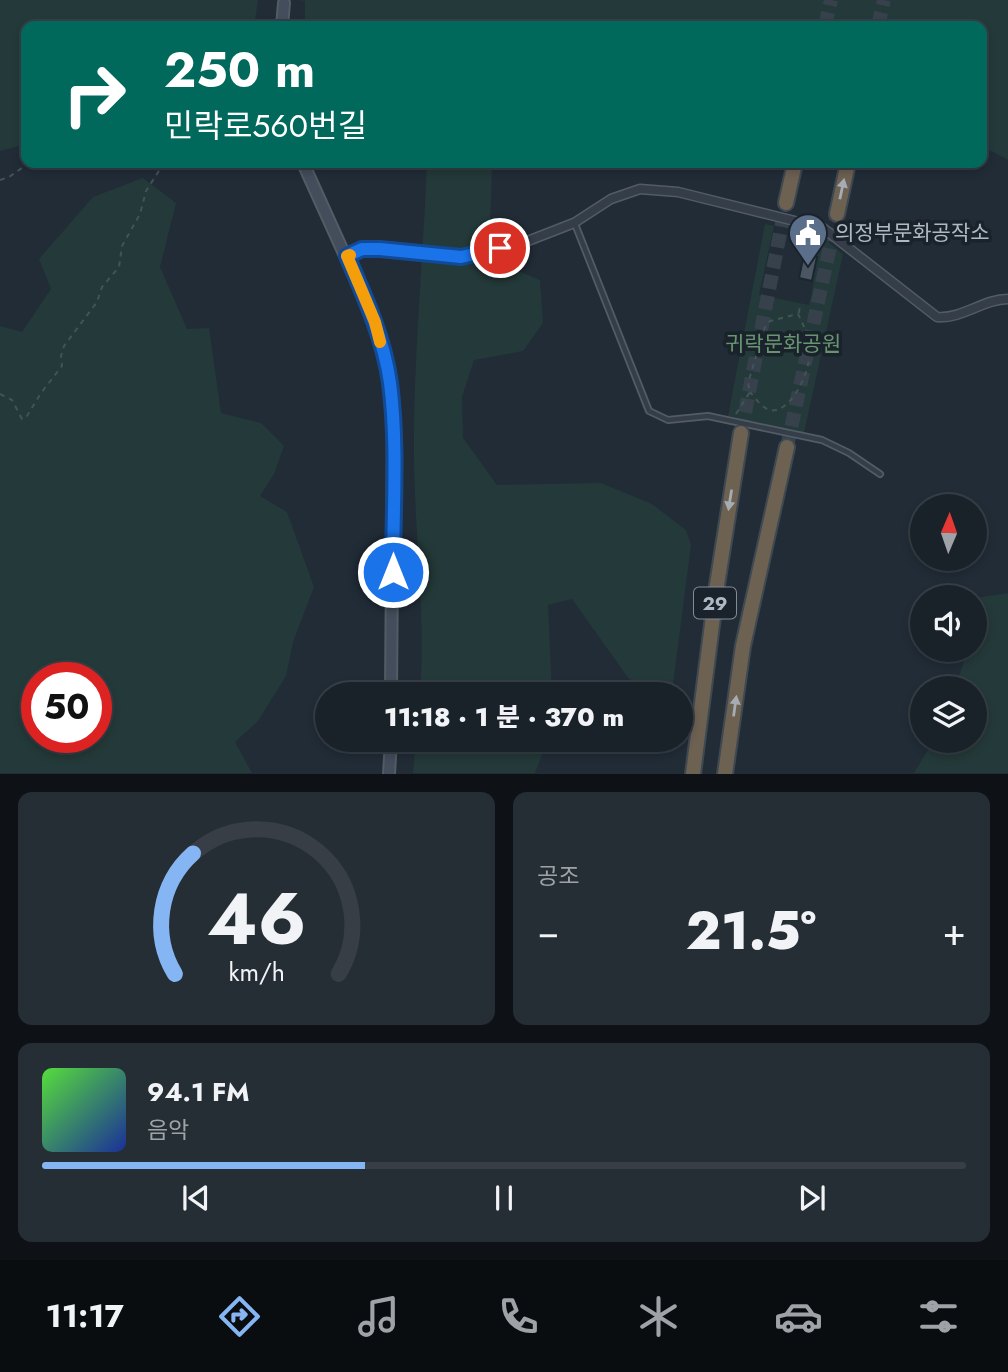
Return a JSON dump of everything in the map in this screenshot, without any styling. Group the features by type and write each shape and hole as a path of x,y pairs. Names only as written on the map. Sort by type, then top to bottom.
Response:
{"highway":[{"path":"786,203 794,168"},
{"path":"837,214 847,168"},
{"name":"29","path":"692,774 736,427"},
{"name":"29","path":"726,774 743,646 787,447"}],"main road":[{"path":"282,21 284,3"},
{"path":"305,168 375,322 390,383 393,433 391,682"},
{"path":"389,774 390,752"}],"street":[{"path":"347,256 362,249 380,249 461,257 520,244 574,223 611,199 640,189 678,192 784,216 823,228 937,317 948,317 994,299 1008,299"}],"lane":[{"path":"574,223 649,411 668,420 708,416 736,427 822,440 849,453 880,474"}],"path":[{"path":"0,180 22,168"},
{"path":"0,394 12,400 22,419 27,416 62,366 64,346 97,302 102,287 119,267 121,246 140,214 146,191 161,168"},
{"path":"798,314 770,321 765,327 748,383 750,392 768,410 776,410 788,403 804,381 810,354 805,327 798,314 800,304"},
{"path":"736,427 750,392"}],"green space":[{"path":"0,0 258,0 255,21 21,21 21,145 0,151"},
{"path":"299,0 1008,0 1008,160 987,149 987,21 305,21 305,1"},
{"path":"427,168 492,168 489,259 540,280 543,323 523,351 474,360 462,397 463,438 497,485 601,483 652,504 686,530 691,545 673,682 639,682 629,679 572,599 548,605 551,682 421,682 422,636 414,424"},
{"path":"143,178 176,203 160,267 187,329 209,328 221,413 261,423 284,446 274,474 260,496 287,512 314,587 293,642 286,676 258,721 235,742 252,773 0,773 0,326 22,332 51,289 39,259 93,197"},
{"name":"귀락문화공원","path":"765,224 774,226 759,295 809,305 814,282 798,278 808,233 821,236 843,254 804,433 728,416"},
{"path":"1008,593 1008,773 914,773 926,753 987,753 987,676 959,676 964,662 987,662 987,596"},
{"path":"415,752 543,752 535,773 413,773"}],"building":[{"name":"의정부문화공작소","path":"804,254 817,257 812,281 799,278"}],"tunnel":[{"path":"826,21 831,0"},
{"path":"879,21 884,0"},
{"path":"741,433 786,203"},
{"path":"787,447 837,214"}],"slow traffic":[{"path":"350,255 347,256 375,322 380,342"}],"place":[{"name":"의정부문화공작소","path":"808,267"}],"route":[{"path":"393,572 393,433 390,383 375,322 347,256 362,249 380,249 461,257 500,248"}]}
